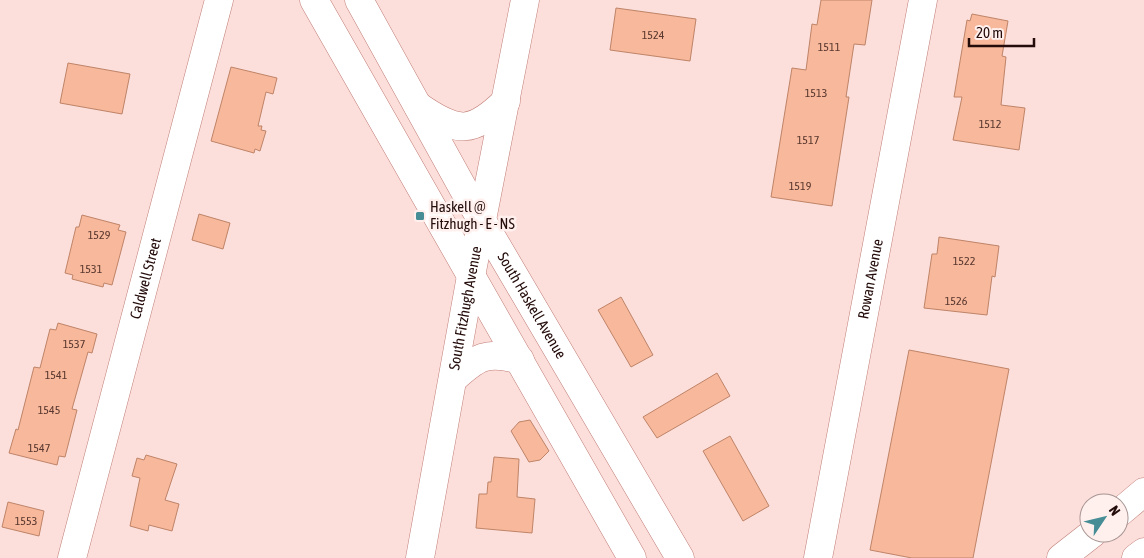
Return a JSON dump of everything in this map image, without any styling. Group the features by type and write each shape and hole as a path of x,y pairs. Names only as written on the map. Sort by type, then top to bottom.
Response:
{"street":[{"name":"Caldwell Street","path":"72,558 219,0"},
{"path":"314,0 632,558"},
{"name":"South Haskell Avenue","path":"359,0 482,218 680,558"},
{"name":"South Fitzhugh Avenue","path":"420,558 471,276 525,0"},
{"name":"Rowan Avenue","path":"818,558 923,0"},
{"path":"418,106 446,124 464,128 477,124 506,101"},
{"path":"453,379 478,358 490,354 502,354 520,360"},
{"path":"1061,558 1080,543"},
{"path":"1136,558 1144,552"}],"building":[{"path":"821,0 872,0 865,45 854,44 846,97 849,97 832,206 771,197 792,68 806,70 812,24 817,25"},
{"path":"616,8 696,19 690,61 610,50"},
{"path":"972,14 1008,21 1002,56 1006,57 1001,105 1025,108 1019,150 953,140 962,97 954,97 967,20 970,21"},
{"path":"68,63 130,74 122,114 60,103"},
{"path":"231,67 277,78 273,94 266,92 258,126 262,126 261,130 266,131 260,151 255,149 254,153 211,141"},
{"path":"199,214 230,223 223,249 192,240"},
{"path":"82,215 120,225 118,230 126,232 112,285 104,283 103,287 72,279 73,275 65,273 76,227 79,227"},
{"path":"939,237 999,246 995,277 992,276 987,315 924,308 932,254 937,254"},
{"path":"621,297 653,355 631,367 598,310"},
{"path":"58,323 97,334 92,353 88,352 72,409 77,410 65,457 59,456 57,465 9,453 16,429 18,430 34,367 40,368 50,329 56,330"},
{"path":"909,350 1009,369 973,558 912,558 870,550"},
{"path":"717,373 730,396 657,438 643,417"},
{"path":"530,420 549,451 540,460 529,462 511,431 519,422"},
{"path":"730,436 769,506 743,521 703,451"},
{"path":"146,455 177,464 165,500 179,504 172,531 149,525 148,531 130,526 140,478 132,476 137,458 144,460"},
{"path":"494,457 519,459 517,497 535,499 532,533 476,528 479,494 487,494 488,482 491,482"},
{"path":"8,502 44,511 39,536 2,527"}],"place":[{"name":"Haskell @ Fitzhugh - E - NS","path":"420,216"}]}
